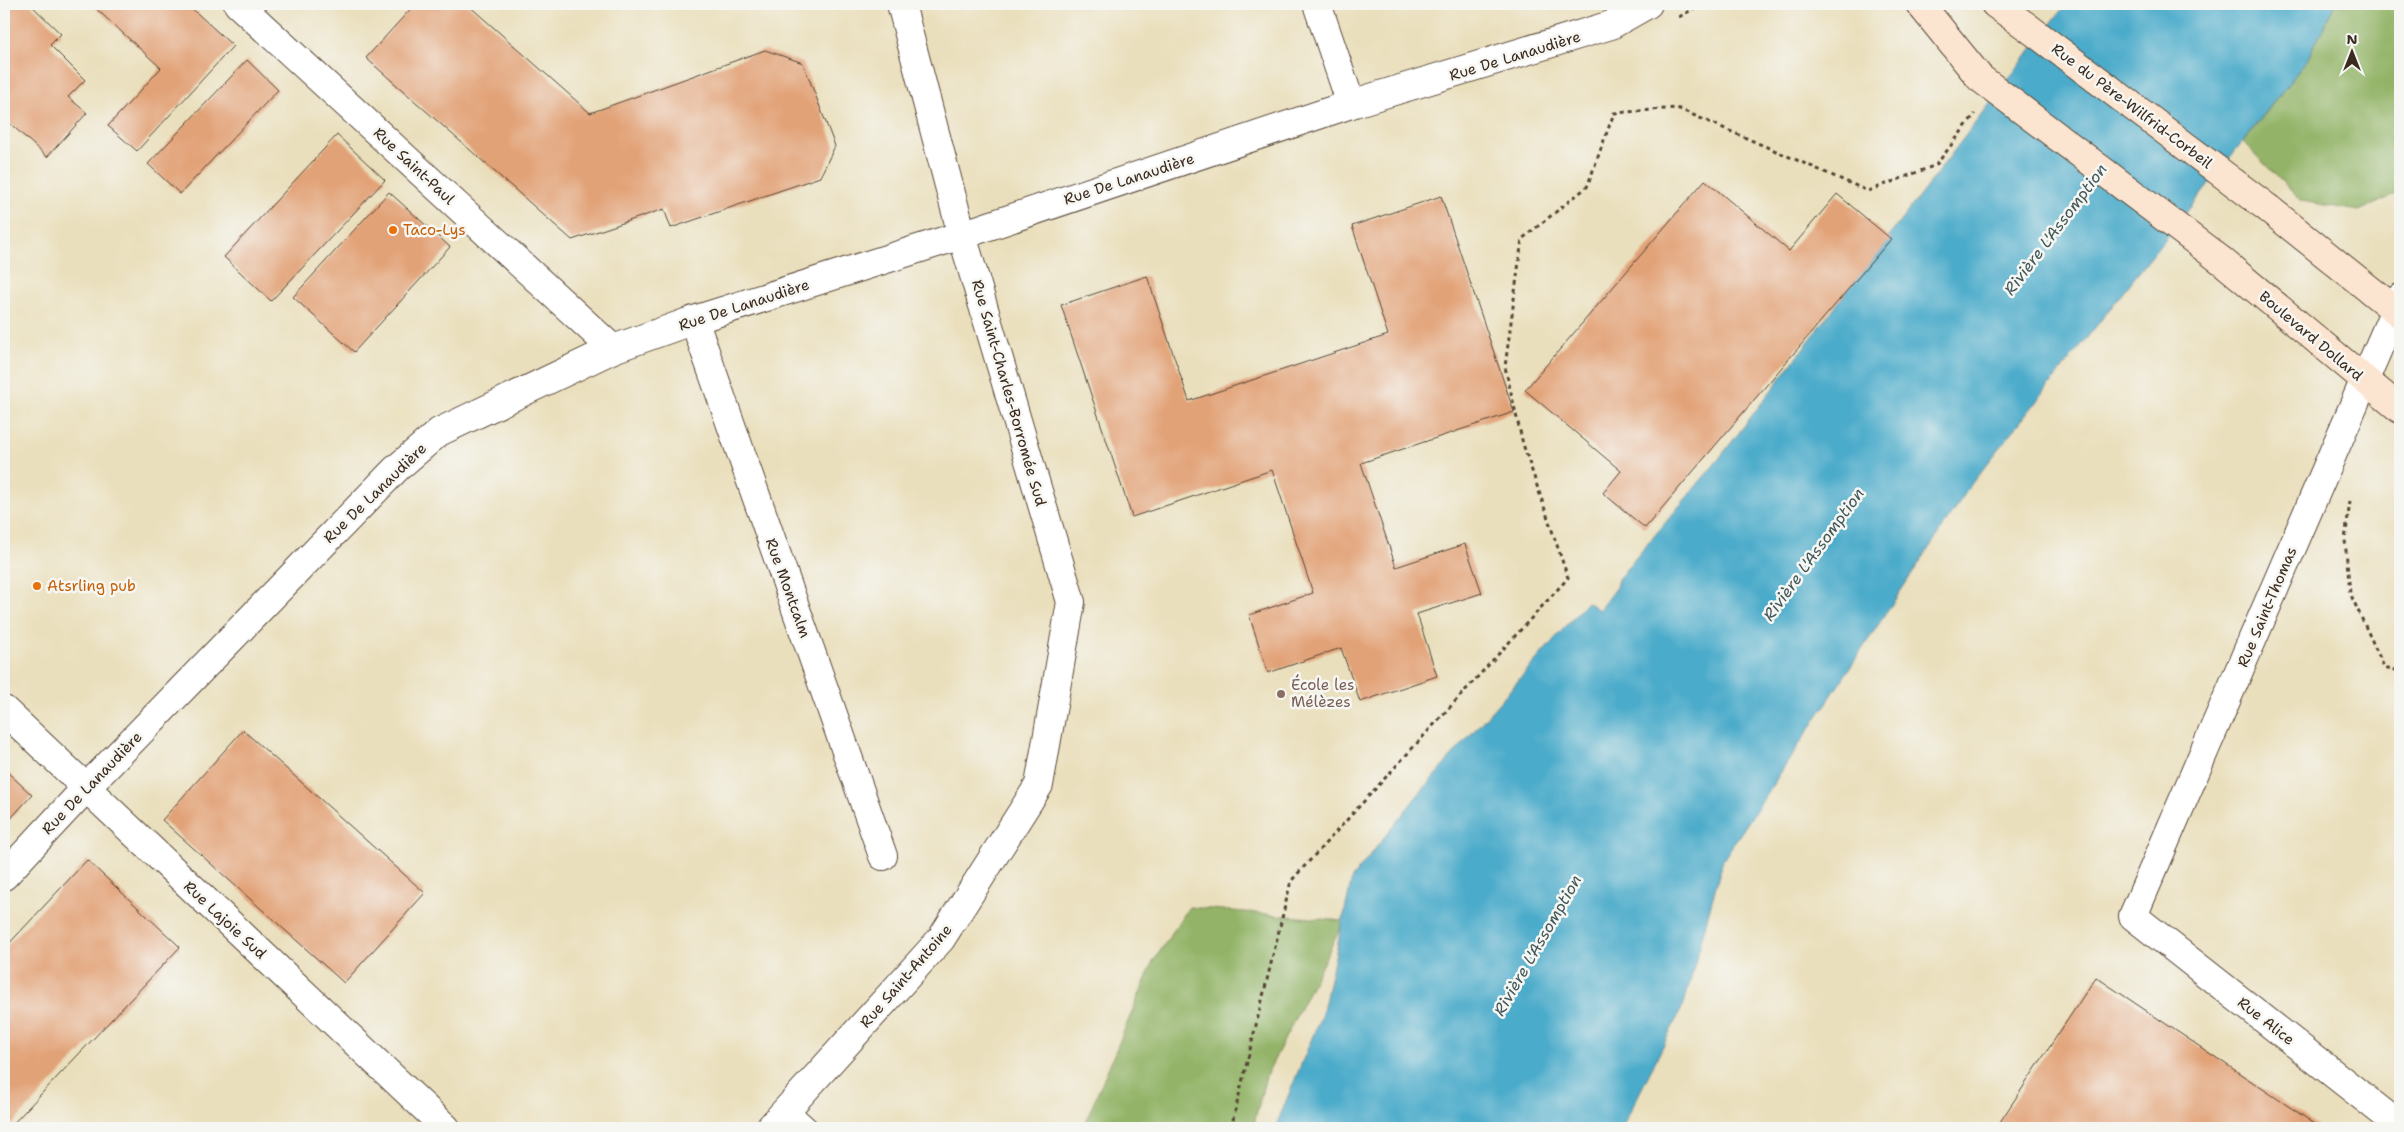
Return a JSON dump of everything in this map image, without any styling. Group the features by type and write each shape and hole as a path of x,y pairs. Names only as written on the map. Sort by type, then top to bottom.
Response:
{"main road":[{"name":"Boulevard Dollard","path":"1920,4 1980,78 2222,261 2400,409"},
{"name":"Rue du Père-Wilfrid-Corbeil","path":"1995,4 2398,307"}],"street":[{"name":"Rue Saint-Paul","path":"238,4 613,349"},
{"name":"Rue Saint-Charles-Borromée Sud","path":"901,4 962,235 1071,602 1039,785"},
{"path":"1316,4 1351,104"},
{"name":"Rue De Lanaudière","path":"4,876 85,789 396,468 439,432 613,349 694,320 962,235 1351,104 1612,26 1648,4"},
{"name":"Rue Saint-Thomas","path":"2132,916 2398,307"},
{"name":"Rue Montcalm","path":"694,320 883,856"},
{"name":"Rue Lajoie Sud","path":"4,710 85,789 446,1128"},
{"name":"Rue Saint-Antoine","path":"779,1119 941,939 1039,785"},
{"name":"Rue Alice","path":"2132,916 2400,1126"}],"lane":[{"path":"779,1119 808,1128"}],"path":[{"path":"1231,1128 1291,881 1568,578 1523,444 1505,367 1522,240 1587,187 1614,113 1676,108 1868,191 1936,165 1980,107"},
{"path":"2350,500 2346,540 2350,593 2384,667 2400,671"}],"green space":[{"path":"2335,4 2400,4 2400,186 2397,194 2359,211 2301,201 2243,142 2307,60"},
{"path":"1189,907 1344,921 1266,1076 1253,1128 1083,1128 1153,962"}],"water":[{"name":"Rivière L'Assomption","path":"2066,4 2335,4 2307,60 1972,483 1723,860 1684,1004 1622,1128 1275,1128 1323,1011 1352,878 1417,796 1587,602 1599,610 1616,587 1618,579 1718,460"}],"building":[{"path":"4,4 30,4 61,34 50,45 85,80 68,97 87,113 47,157 4,118"},
{"path":"91,4 187,4 233,46 137,151 108,126 161,68"},
{"path":"415,4 467,4 590,113 765,50 803,63 835,146 820,177 671,228 664,209 572,240 366,58"},
{"path":"247,60 278,90 180,194 148,164"},
{"path":"337,135 385,180 271,301 224,257"},
{"path":"1705,180 1789,251 1837,194 1891,239 1645,528 1603,493 1621,471 1525,390"},
{"path":"389,192 450,247 354,352 293,297"},
{"path":"1441,196 1514,412 1361,463 1396,567 1465,544 1482,593 1417,614 1437,676 1360,702 1341,648 1268,673 1249,615 1313,593 1272,470 1132,517 1061,305 1147,276 1189,401 1388,335 1352,226"},
{"path":"243,730 425,893 344,983 162,820"},
{"path":"4,769 32,795 4,826"},
{"path":"87,860 180,947 9,1128 4,1128 4,949"},
{"path":"2096,977 2321,1128 1996,1128"}],"place":[{"name":"Taco-Lys","path":"393,230"},
{"name":"Atsrling pub","path":"37,586"},
{"name":"École les Mélèzes","path":"1281,694"}]}
